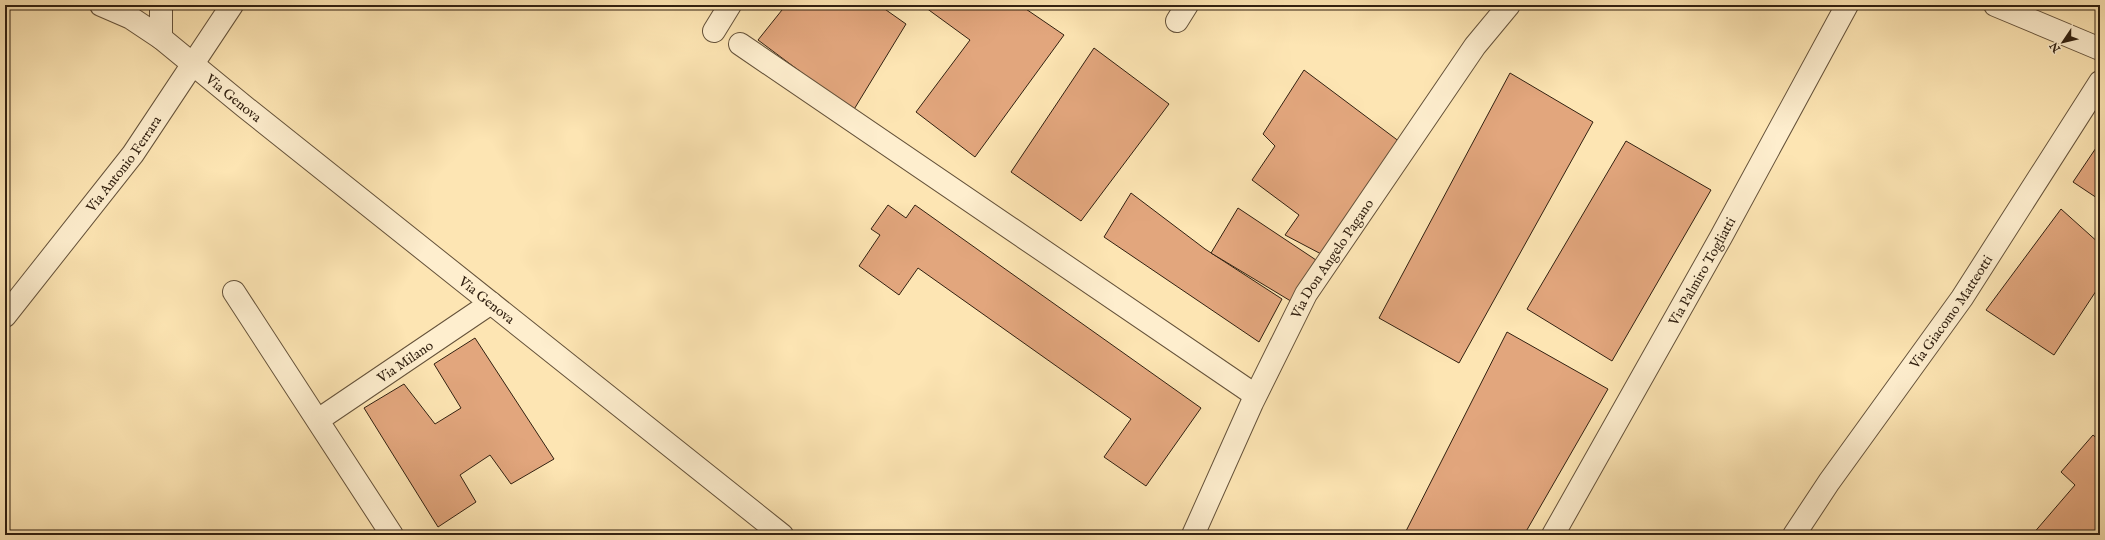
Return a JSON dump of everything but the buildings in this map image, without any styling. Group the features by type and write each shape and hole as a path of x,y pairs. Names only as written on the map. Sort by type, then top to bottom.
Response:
{"street":[{"name":"Via Genova","path":"101,5 131,18 161,38 191,64 782,535"},
{"path":"161,5 161,38"},
{"name":"Via Antonio Ferrara","path":"6,313 133,154 191,64 232,5"},
{"path":"714,31 730,5"},
{"name":"Via Don Angelo Pagano","path":"1193,535 1255,395 1306,294 1475,46 1509,5"},
{"name":"Via Palmiro Togliatti","path":"1553,535 1721,237 1847,5"},
{"path":"1994,5 2100,49"},
{"path":"740,44 1255,395"},
{"name":"Via Giacomo Matteotti","path":"1794,535 1829,482 1962,298 2100,82"},
{"path":"234,292 392,535"},
{"name":"Via Milano","path":"318,420 491,303"}]}
